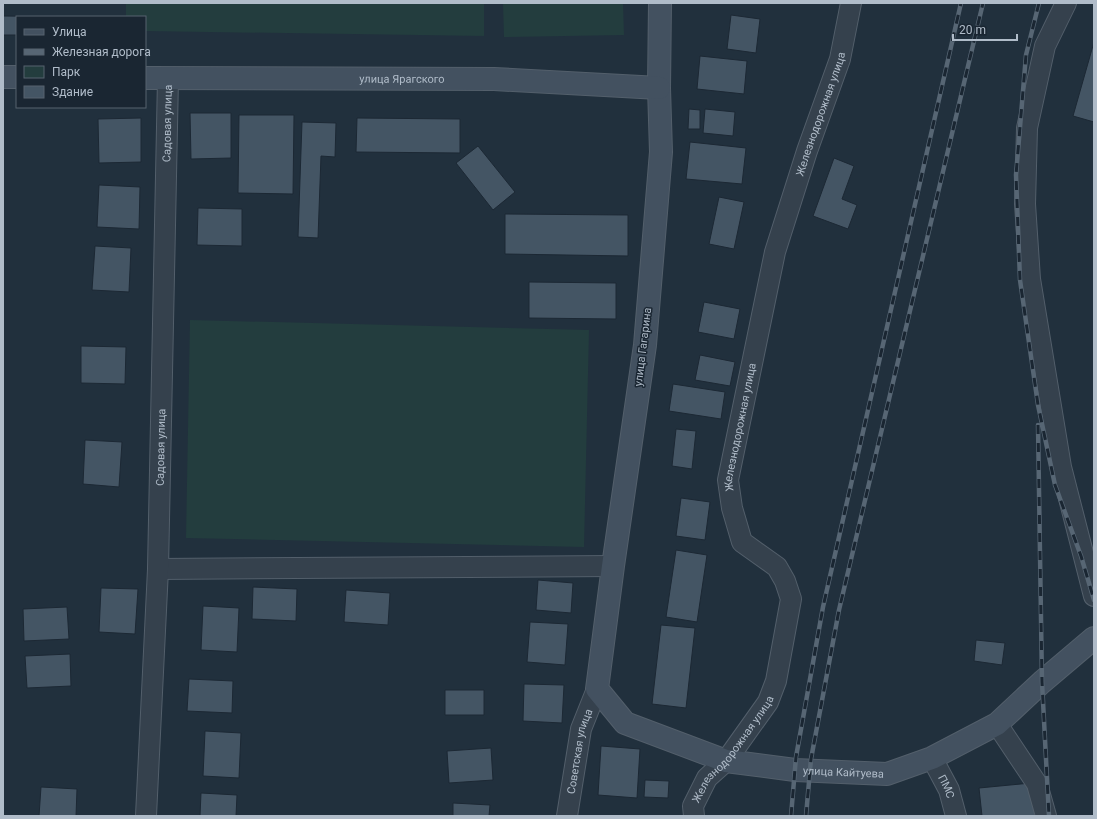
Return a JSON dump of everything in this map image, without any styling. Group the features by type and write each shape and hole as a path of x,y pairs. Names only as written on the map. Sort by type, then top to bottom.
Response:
{"main road":[{"name":"улица Гагарина","path":"597,689 645,345 662,152 659,88 660,3"},
{"path":"3,77 16,77"},
{"name":"улица Ярагского","path":"146,78 494,79 659,88"},
{"name":"улица Кайтуева","path":"597,689 625,723 726,761 795,770 887,774 932,758 997,724 1042,682 1094,638"}],"street":[{"name":"Железнодорожная улица","path":"694,816 693,806 707,778 726,761 768,702 776,681 791,599 785,581 776,567 742,542 732,508 728,480 775,252 807,151 840,59 851,3"},
{"path":"1066,3 1045,46 1028,128 1025,204 1030,279 1061,467 1094,596"},
{"name":"Садовая улица","path":"146,816 158,569 168,78"},
{"path":"158,569 613,566"},
{"name":"Советская улица","path":"567,816 581,728 597,689"},
{"path":"997,724 1037,784 1046,816"},
{"name":"ПМС","path":"932,758 949,790 956,816"}],"green space":[{"path":"126,3 484,3 484,36 146,31 146,16 126,16"},
{"path":"503,3 623,3 624,35 504,37"},
{"path":"190,320 589,330 584,547 186,538"}],"building":[{"path":"731,15 760,19 756,53 727,49"},
{"path":"3,16 16,16 16,35 3,35"},
{"path":"1094,42 1094,122 1073,116"},
{"path":"700,56 747,61 744,94 697,89"},
{"path":"689,109 700,110 700,129 688,129"},
{"path":"705,109 735,112 733,136 703,133"},
{"path":"190,113 231,113 231,158 191,159"},
{"path":"239,115 294,115 293,194 238,193"},
{"path":"141,118 141,162 99,163 98,119"},
{"path":"357,118 460,119 460,153 356,152"},
{"path":"302,122 336,123 335,157 321,156 318,238 298,237"},
{"path":"690,142 746,148 742,184 686,179"},
{"path":"478,146 515,192 493,210 456,163"},
{"path":"834,158 854,166 842,199 857,205 848,229 813,216"},
{"path":"99,185 140,187 139,229 97,227"},
{"path":"719,197 744,202 734,249 709,244"},
{"path":"198,208 242,209 242,246 197,245"},
{"path":"505,214 628,215 628,256 505,254"},
{"path":"95,246 131,248 129,292 92,290"},
{"path":"529,282 616,283 616,319 529,318"},
{"path":"704,302 740,309 734,339 698,332"},
{"path":"81,346 126,347 125,384 81,383"},
{"path":"700,355 735,362 730,386 695,380"},
{"path":"673,384 725,392 721,419 669,411"},
{"path":"676,429 696,431 692,469 672,466"},
{"path":"85,440 122,442 119,487 83,484"},
{"path":"681,498 710,502 705,540 676,536"},
{"path":"676,550 707,555 697,622 666,617"},
{"path":"538,580 573,583 571,613 536,610"},
{"path":"253,587 297,589 296,621 252,619"},
{"path":"101,588 138,589 135,634 99,632"},
{"path":"346,590 390,593 388,625 344,622"},
{"path":"203,606 239,608 237,652 201,650"},
{"path":"67,607 69,639 24,641 23,609"},
{"path":"530,622 568,624 565,665 527,662"},
{"path":"661,625 695,628 686,708 652,704"},
{"path":"976,640 1005,643 1002,665 974,661"},
{"path":"70,654 71,686 27,688 25,656"},
{"path":"189,679 233,681 232,713 187,711"},
{"path":"524,684 564,685 562,723 523,721"},
{"path":"445,690 484,690 484,715 445,715"},
{"path":"205,731 241,733 239,778 203,776"},
{"path":"601,746 640,749 637,798 598,795"},
{"path":"491,748 493,780 449,783 447,751"},
{"path":"645,780 669,781 668,798 644,797"},
{"path":"1031,783 1035,816 982,816 979,788"},
{"path":"41,787 77,789 76,816 39,816"},
{"path":"201,793 237,795 236,816 200,816"},
{"path":"453,803 490,805 489,816 453,816"}],"railway":[{"path":"791,816 796,757 823,607 961,3"},
{"path":"806,816 811,759 839,610 983,3"},
{"path":"1039,3 1026,55 1016,175 1020,280 1038,405 1055,485 1081,556 1094,600"},
{"path":"1038,425 1042,682 1049,816"}]}
